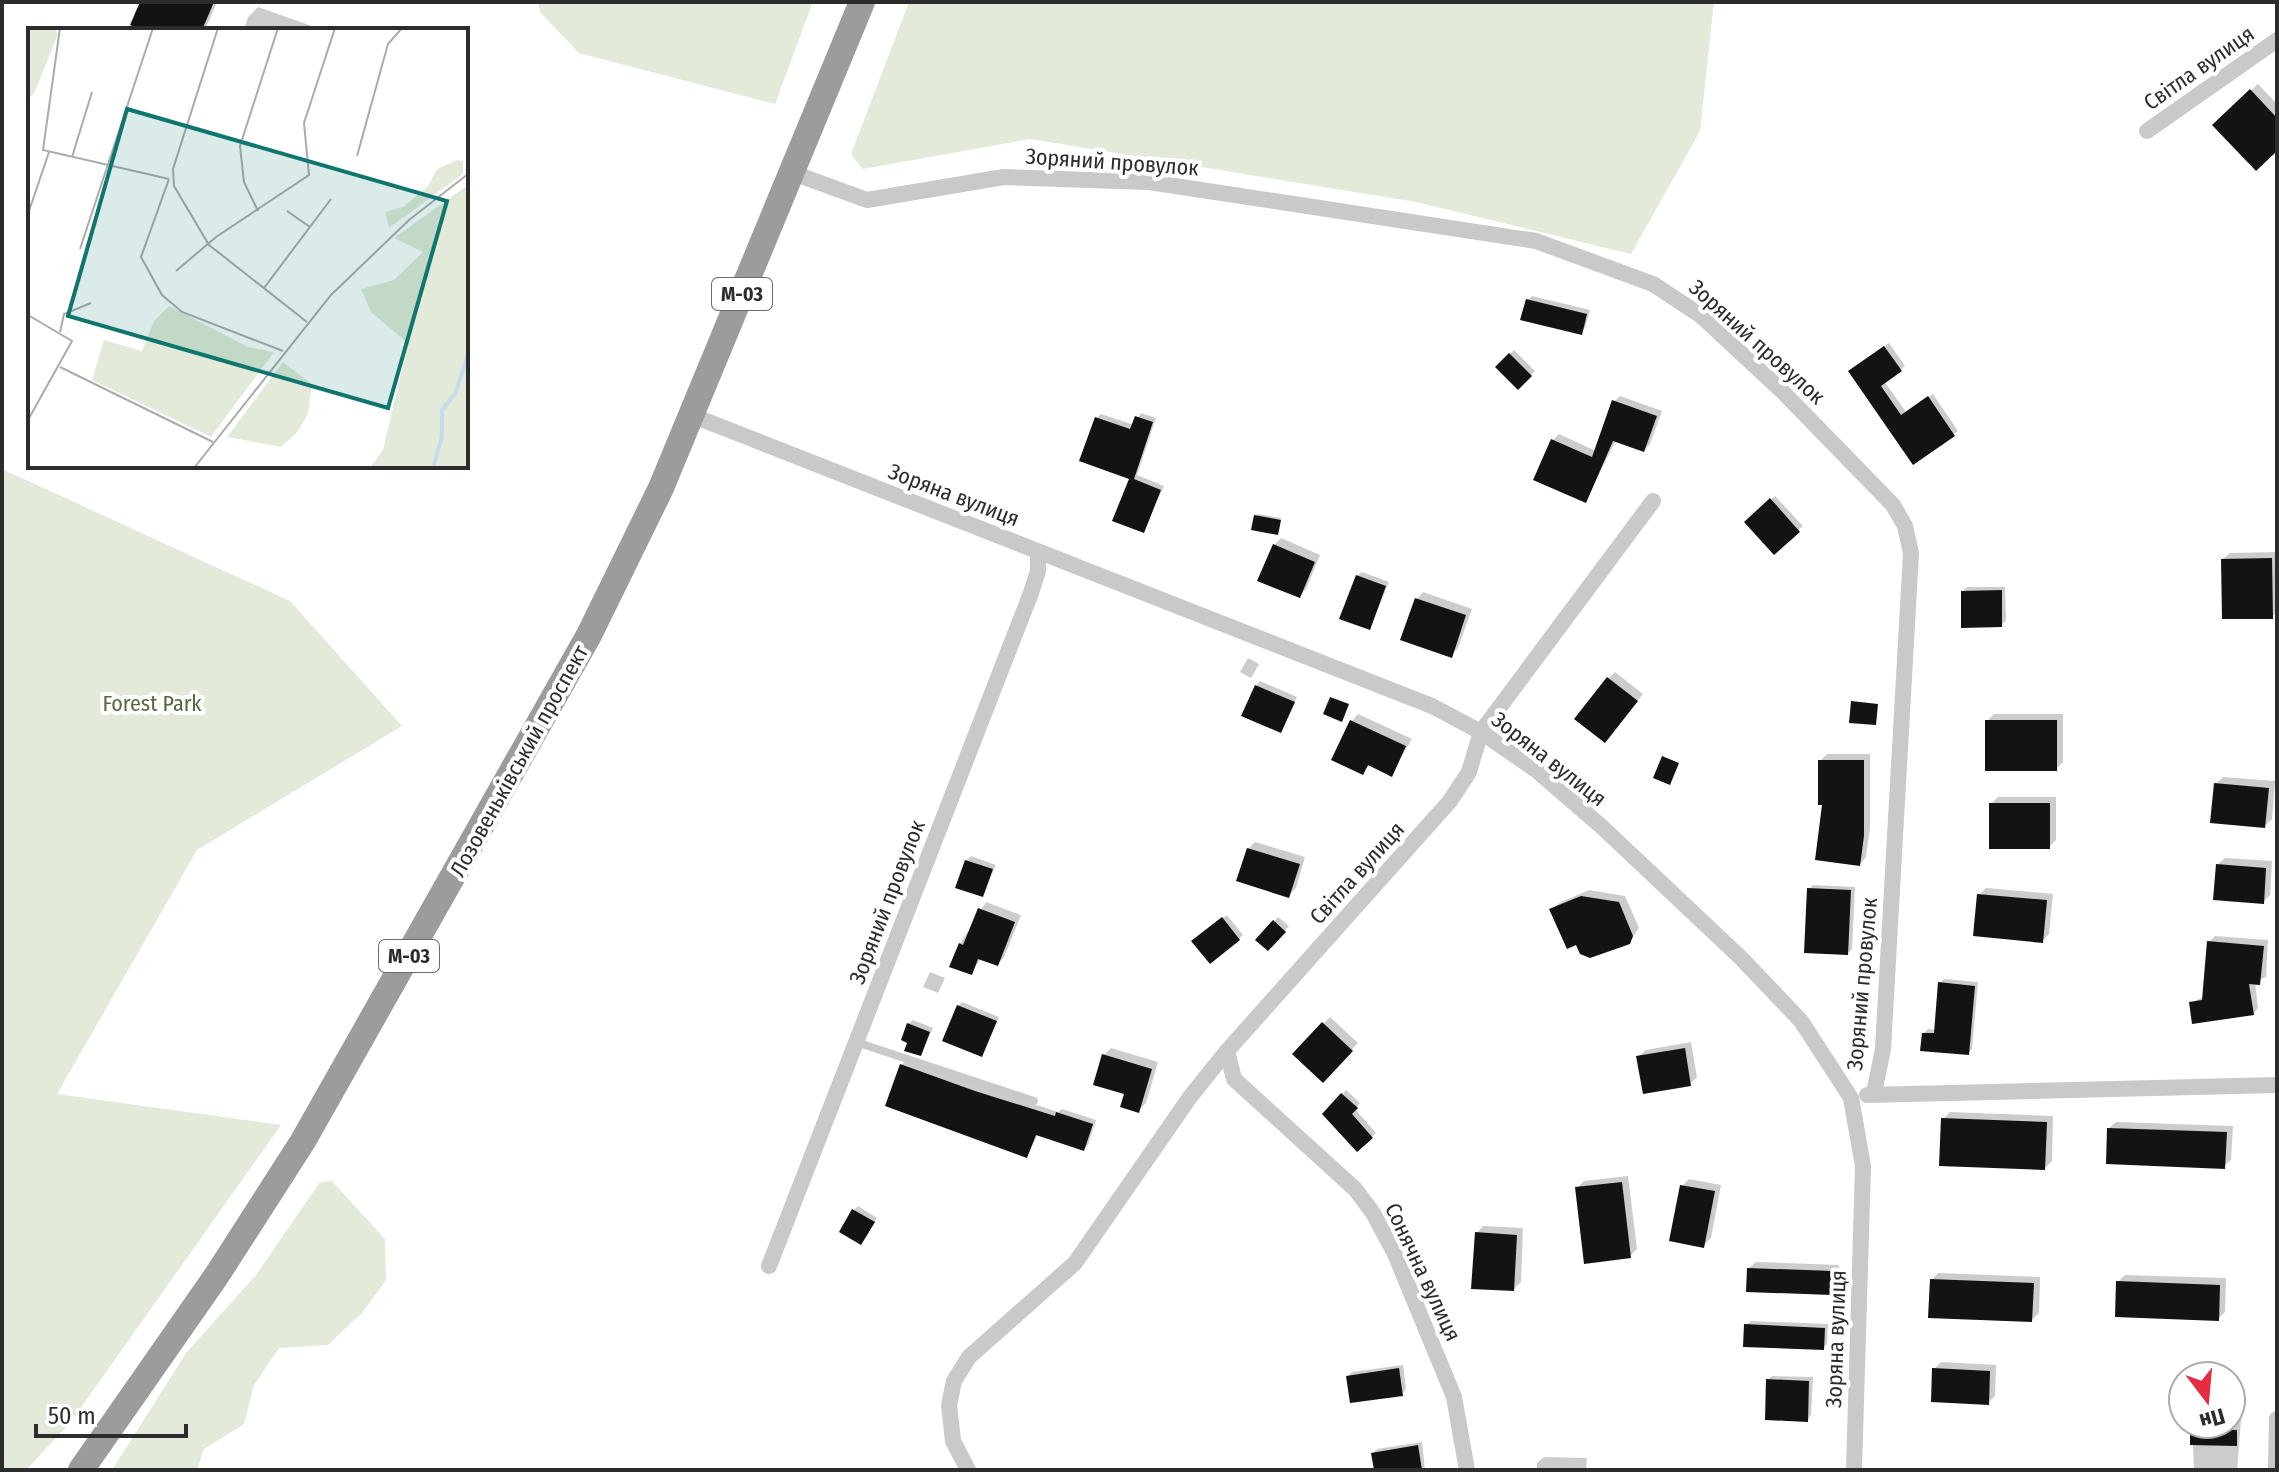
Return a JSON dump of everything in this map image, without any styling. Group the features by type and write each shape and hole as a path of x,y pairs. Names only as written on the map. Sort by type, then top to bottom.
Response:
{"highway":[{"name":"Лозовеньківський проспект","path":"81,1470 217,1275 303,1141 589,635 661,488 862,2"}],"street":[{"name":"Світла вулиця","path":"2147,131 2277,40"},
{"name":"Зоряний провулок","path":"793,173 867,200 1004,177 1149,182 1505,236 1536,241 1653,284 1700,315 1846,455 1893,505 1905,526 1911,553 1883,1049 1874,1093"},
{"name":"Зоряна вулиця","path":"691,415 1432,706 1481,732 1536,770 1602,827 1741,958 1801,1021 1851,1098 1863,1166 1854,1470"},
{"name":"Світла вулиця","path":"968,1470 953,1441 949,1405 954,1381 969,1357 1075,1263 1190,1097 1227,1051 1450,801 1469,772 1481,732 1653,501"},
{"name":"Зоряний провулок","path":"769,1266 1031,593 1038,571 1038,552"},
{"name":"Сонячна вулиця","path":"1227,1051 1234,1079 1355,1189 1373,1213 1395,1254 1454,1397 1467,1470"},
{"path":"1851,1098 1874,1093 2277,1085"},
{"path":"2276,1470 2277,1419"}],"lane":[{"path":"856,1042 1034,1101"}],"green space":[{"path":"538,2 813,2 775,104 579,53 540,12"},
{"path":"909,2 1714,2 1700,131 1631,254 1416,202 1030,139 863,169 851,154"},
{"name":"Forest Park","path":"2,469 290,601 402,726 197,850 57,1094 281,1125 70,1423 26,1470 2,1470"},
{"path":"332,1181 385,1239 386,1280 362,1313 328,1345 279,1348 254,1385 244,1424 204,1449 197,1470 112,1470 186,1353 256,1275 320,1182"}],"building":[{"path":"140,2 214,2 203,28 137,28 130,25"},
{"path":"2250,89 2277,118 2277,151 2256,171 2212,125"},
{"path":"1526,299 1587,314 1582,335 1520,320"},
{"path":"1884,346 1902,371 1881,386 1901,415 1928,396 1955,436 1913,465 1848,371"},
{"path":"1509,353 1532,376 1518,390 1495,367"},
{"path":"1612,400 1657,416 1644,452 1613,441 1586,503 1533,480 1551,439 1592,457"},
{"path":"1135,416 1153,422 1134,479 1161,490 1144,533 1112,521 1129,479 1079,461 1095,417 1130,429"},
{"path":"1770,498 1800,532 1774,555 1744,522"},
{"path":"1254,515 1281,520 1278,535 1251,530"},
{"path":"1273,544 1315,562 1300,598 1257,581"},
{"path":"2272,558 2273,619 2222,619 2221,559"},
{"path":"1356,575 1386,586 1370,630 1339,619"},
{"path":"2002,590 2002,627 1961,628 1961,591"},
{"path":"1415,598 1466,615 1452,658 1400,640"},
{"path":"1607,677 1638,701 1605,743 1574,719"},
{"path":"1255,685 1295,702 1281,733 1241,716"},
{"path":"1330,697 1349,704 1342,722 1323,714"},
{"path":"1851,701 1878,704 1876,725 1849,723"},
{"path":"1350,720 1406,746 1392,777 1368,765 1363,775 1331,760"},
{"path":"1985,720 2057,720 2057,771 1985,771"},
{"path":"1662,756 1679,763 1670,785 1653,778"},
{"path":"1818,760 1864,760 1864,836 1860,866 1815,860 1822,805 1818,805"},
{"path":"2214,783 2269,788 2265,828 2210,823"},
{"path":"1989,803 2050,803 2050,849 1989,849"},
{"path":"1247,848 1300,864 1289,898 1236,881"},
{"path":"965,860 993,869 983,897 955,888"},
{"path":"2216,864 2266,868 2264,904 2213,900"},
{"path":"1807,888 1851,890 1848,955 1804,953"},
{"path":"1977,894 2047,900 2043,943 1973,936"},
{"path":"1581,896 1619,902 1633,936 1630,944 1590,958 1580,954 1576,945 1567,949 1549,909"},
{"path":"978,908 1015,922 998,966 978,959 972,975 949,967 959,943 963,945"},
{"path":"1222,917 1240,940 1210,964 1191,941"},
{"path":"1273,920 1286,932 1268,951 1255,940"},
{"path":"2207,941 2264,946 2260,985 2249,984 2254,1015 2192,1024 2189,1002 2202,1000"},
{"path":"1938,982 1975,986 1969,1055 1920,1051 1922,1033 1934,1033"},
{"path":"957,1005 997,1021 982,1057 942,1041"},
{"path":"1322,1022 1353,1051 1323,1083 1292,1054"},
{"path":"907,1023 930,1032 921,1056 904,1051 907,1043 901,1040"},
{"path":"1685,1048 1691,1086 1643,1094 1636,1056"},
{"path":"1102,1054 1152,1069 1139,1113 1120,1107 1124,1094 1093,1085"},
{"path":"900,1064 1055,1116 1056,1112 1093,1124 1084,1151 1036,1135 1027,1158 885,1106"},
{"path":"1341,1093 1358,1108 1352,1114 1373,1138 1357,1152 1322,1114"},
{"path":"1941,1118 2047,1122 2045,1170 1939,1166"},
{"path":"2107,1128 2227,1132 2225,1169 2106,1164"},
{"path":"1622,1182 1631,1258 1584,1264 1575,1187"},
{"path":"1680,1185 1715,1191 1704,1248 1669,1241"},
{"path":"852,1209 875,1222 861,1245 839,1232"},
{"path":"1475,1232 1517,1235 1514,1291 1471,1289"},
{"path":"1747,1268 1833,1271 1832,1295 1746,1292"},
{"path":"1930,1279 2034,1283 2032,1322 1928,1318"},
{"path":"2116,1281 2220,1285 2219,1321 2115,1317"},
{"path":"1744,1324 1825,1328 1824,1350 1743,1347"},
{"path":"1399,1368 1403,1396 1350,1403 1346,1376"},
{"path":"1932,1368 1990,1371 1989,1405 1931,1402"},
{"path":"1766,1379 1809,1381 1808,1422 1765,1420"},
{"path":"2190,1440 2237,1440 2237,1446 2190,1445"},
{"path":"1418,1445 1422,1470 1374,1470 1371,1453"}]}
